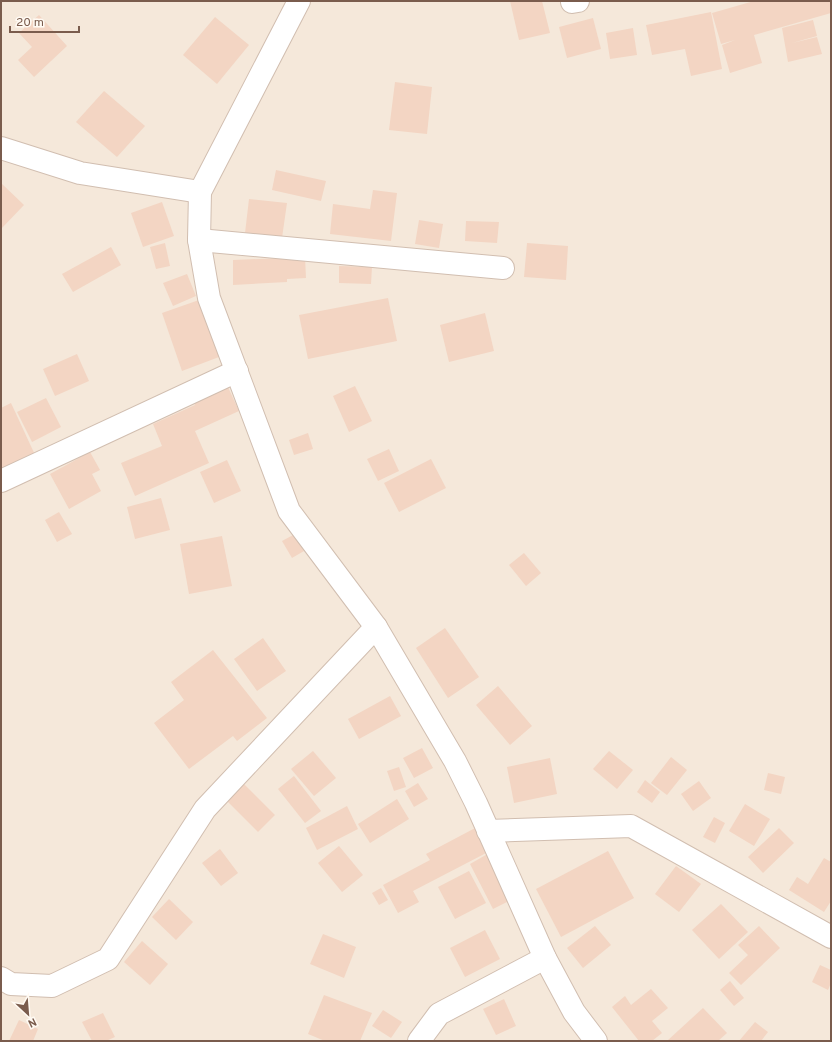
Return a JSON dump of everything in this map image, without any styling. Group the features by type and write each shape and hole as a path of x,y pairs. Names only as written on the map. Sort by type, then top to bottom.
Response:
{"street":[{"path":"300,1 200,192 199,240 208,298 238,371 289,511 376,627 455,761 545,958 574,1012 596,1041"},
{"path":"1,148 80,173 200,192"},
{"path":"199,240 503,268"},
{"path":"1,481 238,371"},
{"path":"1,978 11,984 52,986 108,959 205,808 376,627"},
{"path":"488,831 631,826 831,937"},
{"path":"419,1041 439,1014 545,958"}],"shaded area":[{"path":"1,1 831,1 831,1041 1,1041"}],"building":[{"path":"510,1 542,1 550,33 519,40"},
{"path":"754,1 831,1 831,13 754,35 762,63 730,73 722,45 735,40 721,44 712,13"},
{"path":"711,12 722,69 691,76 685,49 652,55 646,25"},
{"path":"39,15 67,46 34,77 18,60 32,47 19,33"},
{"path":"215,17 249,45 217,84 183,55"},
{"path":"593,18 601,49 567,58 559,27"},
{"path":"813,20 817,36 792,43 817,37 822,54 788,62 782,28"},
{"path":"633,28 637,55 610,59 606,33"},
{"path":"395,82 432,87 427,134 389,130"},
{"path":"104,91 145,126 117,157 76,122"},
{"path":"276,170 326,181 321,201 272,190"},
{"path":"1,183 24,205 1,229"},
{"path":"373,190 397,193 391,241 330,234 333,204 370,209"},
{"path":"249,199 287,203 282,238 245,233"},
{"path":"162,202 174,236 143,247 131,213"},
{"path":"419,220 443,224 439,248 415,244"},
{"path":"466,221 499,222 497,243 465,241"},
{"path":"165,243 170,266 156,269 150,247"},
{"path":"527,243 568,246 566,280 524,277"},
{"path":"111,247 121,265 73,292 62,274"},
{"path":"305,257 306,278 287,279 287,282 233,285 233,260"},
{"path":"339,266 372,267 371,284 339,283"},
{"path":"187,274 196,296 173,306 163,283"},
{"path":"388,298 397,341 308,359 299,315"},
{"path":"199,300 219,357 182,371 162,313"},
{"path":"485,313 494,351 449,362 440,325"},
{"path":"77,354 89,381 55,396 43,369"},
{"path":"227,385 239,411 195,431 209,463 135,496 121,463 162,446 153,424 195,405 193,400"},
{"path":"355,386 372,421 349,432 333,396"},
{"path":"46,398 61,427 32,442 17,412"},
{"path":"11,403 36,457 1,473 1,408"},
{"path":"308,433 313,449 294,455 289,440"},
{"path":"389,449 399,471 378,481 367,459"},
{"path":"90,452 100,470 92,474 101,491 69,509 50,474"},
{"path":"431,459 446,488 399,512 384,483"},
{"path":"227,460 241,491 214,503 200,472"},
{"path":"161,498 170,530 135,539 127,507"},
{"path":"59,512 72,534 57,542 45,520"},
{"path":"295,534 304,551 292,558 282,541"},
{"path":"222,536 232,586 189,594 180,544"},
{"path":"524,553 541,573 526,586 509,565"},
{"path":"445,628 479,677 448,698 416,648"},
{"path":"263,638 286,671 257,691 234,659"},
{"path":"213,650 267,718 237,741 233,736 189,769 154,723 184,700 171,682"},
{"path":"498,686 532,726 510,745 476,705"},
{"path":"390,696 401,716 359,739 348,719"},
{"path":"422,748 433,768 414,778 403,758"},
{"path":"313,751 336,778 314,796 291,769"},
{"path":"609,751 633,770 617,789 593,769"},
{"path":"671,757 687,770 667,795 651,783"},
{"path":"550,758 557,794 514,803 507,767"},
{"path":"399,767 406,787 394,791 387,771"},
{"path":"768,773 785,777 781,794 764,790"},
{"path":"294,776 321,811 305,823 278,789"},
{"path":"645,780 660,792 652,803 637,792"},
{"path":"699,781 711,798 693,811 681,794"},
{"path":"243,783 275,815 258,832 226,800"},
{"path":"418,783 428,799 414,807 405,791"},
{"path":"397,799 409,819 370,843 358,824"},
{"path":"745,804 770,819 754,846 729,831"},
{"path":"347,806 358,829 317,850 306,828"},
{"path":"714,817 725,823 715,843 703,837"},
{"path":"477,827 490,851 413,891 419,902 398,913 383,885 430,860 426,854"},
{"path":"779,828 794,843 763,873 748,857"},
{"path":"339,846 363,875 342,892 318,863"},
{"path":"220,849 238,873 221,886 202,863"},
{"path":"608,851 634,898 561,937 536,889"},
{"path":"491,852 515,898 493,909 470,864"},
{"path":"824,858 831,862 831,901 824,912 789,890 797,877 808,884"},
{"path":"676,866 701,884 679,912 655,894"},
{"path":"469,871 486,903 455,919 438,887"},
{"path":"381,888 388,900 379,905 372,893"},
{"path":"169,899 193,922 176,940 152,917"},
{"path":"721,904 748,932 719,959 692,930"},
{"path":"595,926 611,945 583,968 567,948"},
{"path":"759,926 780,948 741,985 729,973 748,955 738,945"},
{"path":"485,930 500,959 465,977 450,948"},
{"path":"323,934 356,947 344,978 310,964"},
{"path":"142,941 168,964 150,985 124,962"},
{"path":"820,965 831,970 831,983 828,990 812,982"},
{"path":"730,981 744,998 734,1006 720,990"},
{"path":"651,989 668,1008 652,1021 662,1033 652,1041 639,1041 612,1007 625,996 631,1005"},
{"path":"324,995 372,1013 360,1041 325,1041 308,1034"},
{"path":"504,999 516,1026 496,1035 483,1009"},
{"path":"703,1008 727,1033 718,1041 667,1041"},
{"path":"383,1010 402,1022 391,1038 372,1026"},
{"path":"103,1013 115,1037 106,1041 92,1041 82,1022"},
{"path":"19,1020 38,1029 33,1041 9,1041"},
{"path":"755,1022 768,1032 761,1041 739,1041"}]}
